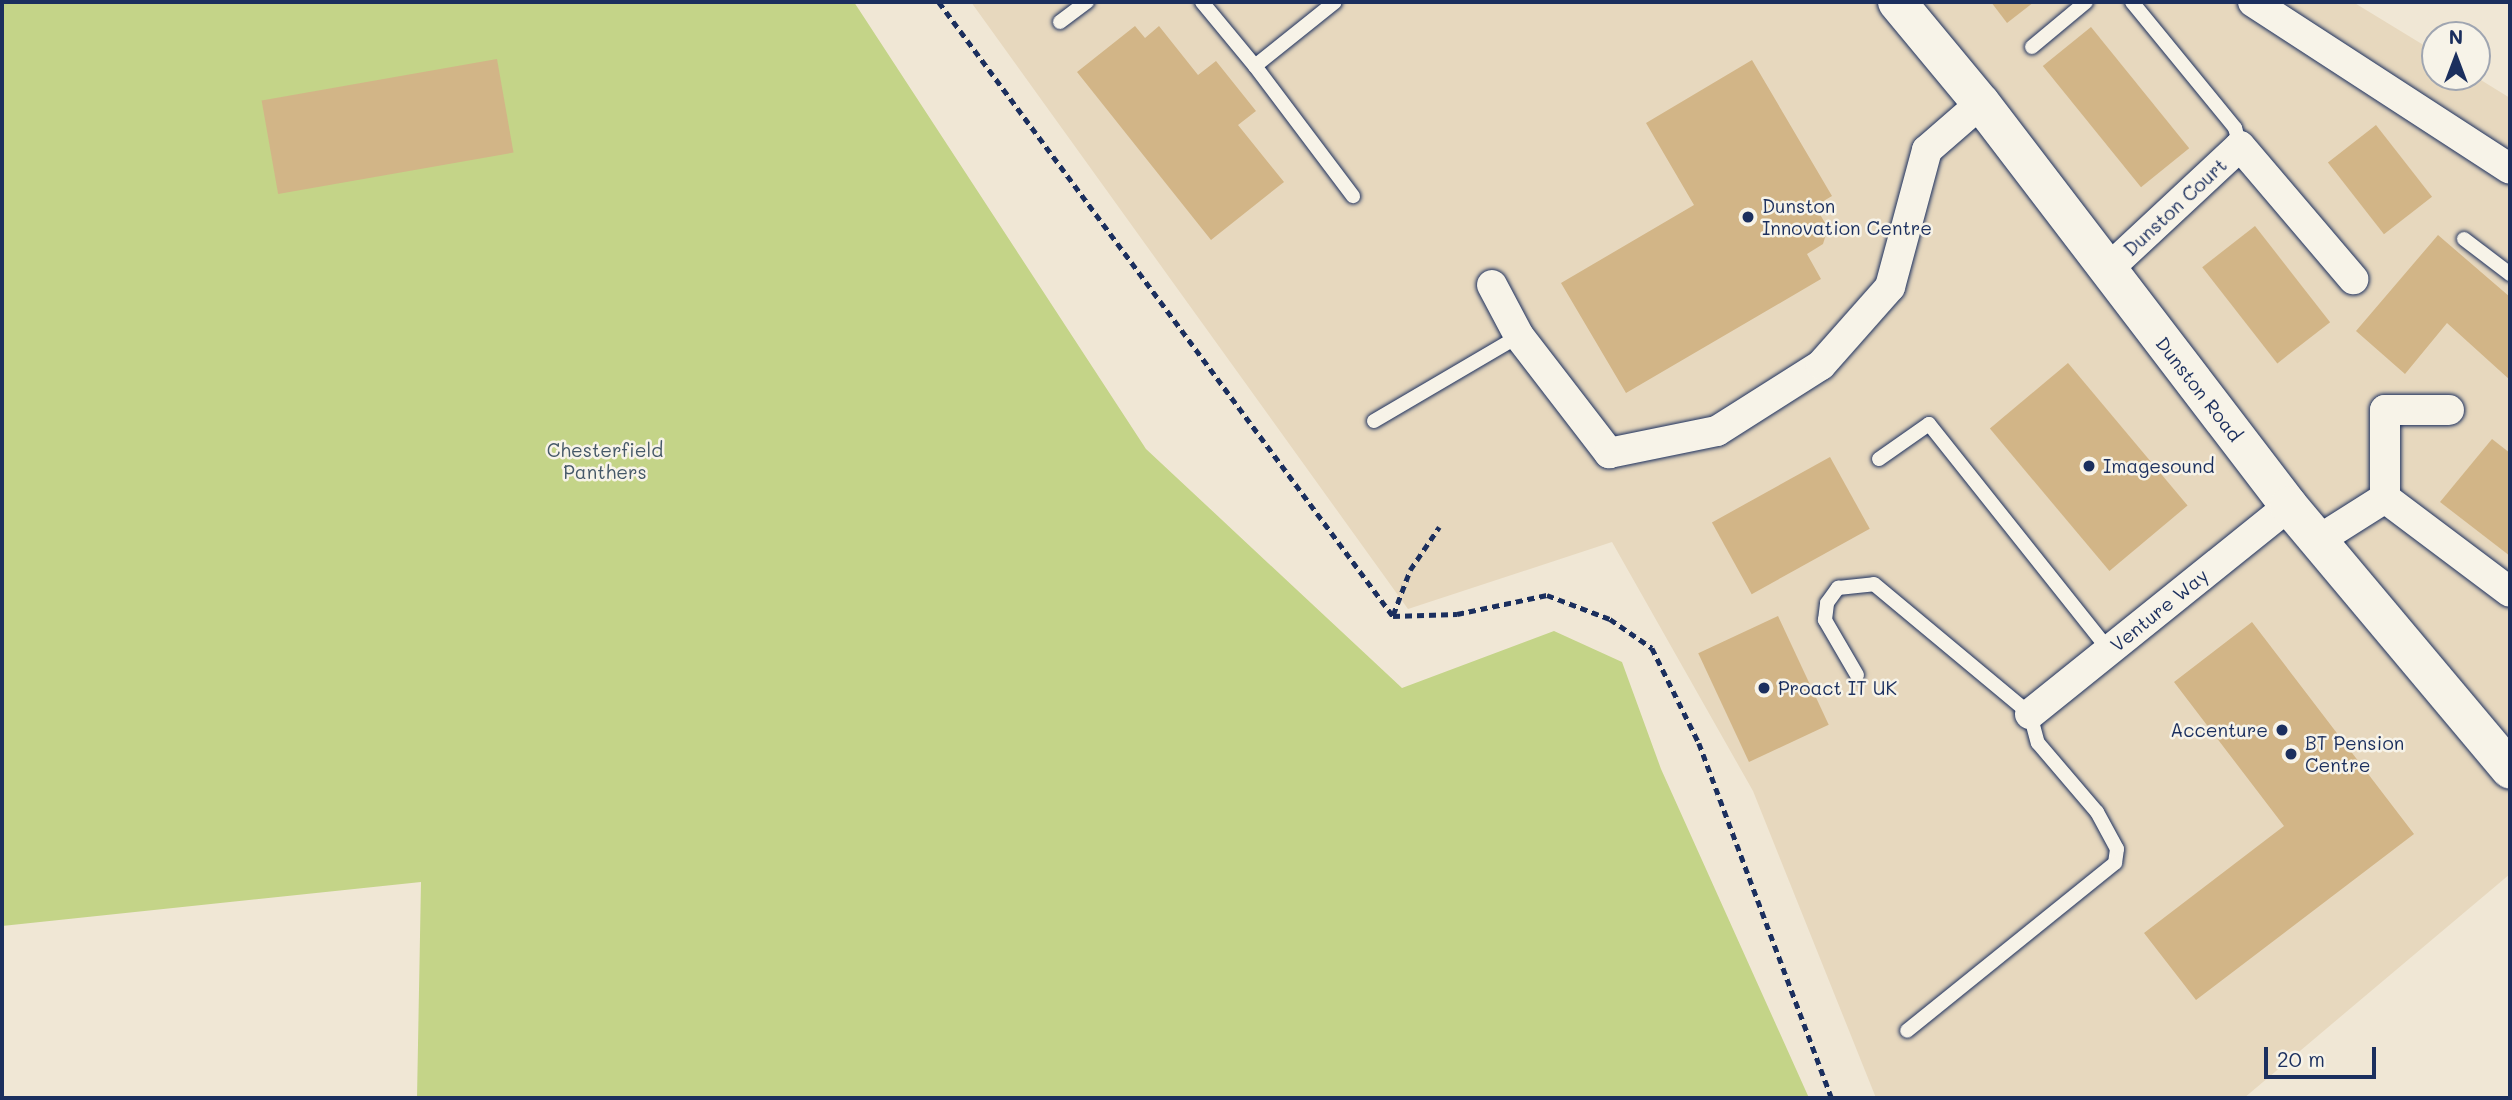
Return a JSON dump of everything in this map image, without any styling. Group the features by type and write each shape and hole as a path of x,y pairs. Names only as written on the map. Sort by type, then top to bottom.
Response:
{"main road":[{"name":"Dunston Road","path":"1897,2 1981,103 2106,271 2289,506 2510,769"}],"street":[{"path":"2253,2 2510,169"},
{"path":"1492,285 1519,336 1609,453 1717,431 1821,365 1890,287 1927,150 1981,103"},
{"name":"Dunston Court","path":"2106,271 2240,146 2353,279"},
{"path":"2385,498 2385,410 2448,410"},
{"path":"2317,541 2385,498"},
{"path":"2385,498 2510,592"},
{"name":"Venture Way","path":"2030,714 2289,506"}],"lane":[{"path":"1060,22 1087,2"},
{"path":"1202,2 1255,66 1353,196"},
{"path":"1255,66 1335,2"},
{"path":"2032,47 2086,2"},
{"path":"2132,2 2235,128 2240,146"},
{"path":"2464,239 2510,274"},
{"path":"1374,421 1519,336"},
{"path":"1879,459 1929,424 2109,650"},
{"path":"1857,675 1825,620 1828,603 1838,588 1874,584 2030,714 2038,743 2114,836 2115,863 1907,1031"}],"path":[{"path":"939,2 1393,616"},
{"path":"1393,616 1410,570 1439,527"},
{"path":"1393,616 1457,614 1547,595 1610,619 1652,648 1699,743 1832,1098"}],"shaded area":[{"path":"971,2 2353,2 2421,43 2421,91 2491,91 2491,86 2510,98 2510,874 2244,1098 1876,1098 1753,791 1612,542 1408,609"}],"green space":[{"name":"Chesterfield Panthers","path":"2,2 854,2 1146,449 1402,688 1554,631 1622,662 1661,769 1809,1098 417,1098 421,882 2,926"}],"building":[{"path":"1991,2 2034,2 2007,23"},
{"path":"1135,26 1145,38 1159,26 1198,75 1216,61 1256,111 1238,125 1284,182 1211,240 1077,72"},
{"path":"2091,27 2189,148 2141,187 2043,66"},
{"path":"497,59 513,153 278,194 262,101"},
{"name":"Dunston Innovation Centre","path":"1752,60 1832,196 1815,206 1828,228 1823,244 1807,254 1821,279 1626,393 1561,283 1694,205 1646,123"},
{"path":"2376,125 2432,197 2384,234 2328,163"},
{"path":"2255,226 2330,322 2277,363 2202,267"},
{"path":"2438,235 2510,297 2510,380 2447,323 2405,374 2356,331"},
{"name":"Imagesound","path":"2068,363 2188,505 2109,571 1990,429"},
{"path":"2492,439 2510,453 2510,556 2440,502"},
{"path":"1830,457 1870,529 1752,594 1712,522"},
{"name":"Proact IT UK","path":"1778,616 1829,725 1749,762 1698,653"},
{"name":"BT Pension Centre","path":"2252,622 2414,834 2196,1000 2144,933 2284,826 2174,682"}],"place":[{"name":"Dunston Innovation Centre","path":"1748,217"},
{"name":"Imagesound","path":"2089,466"},
{"name":"Proact IT UK","path":"1764,688"},
{"name":"Accenture","path":"2282,730"},
{"name":"BT Pension Centre","path":"2291,754"}]}
